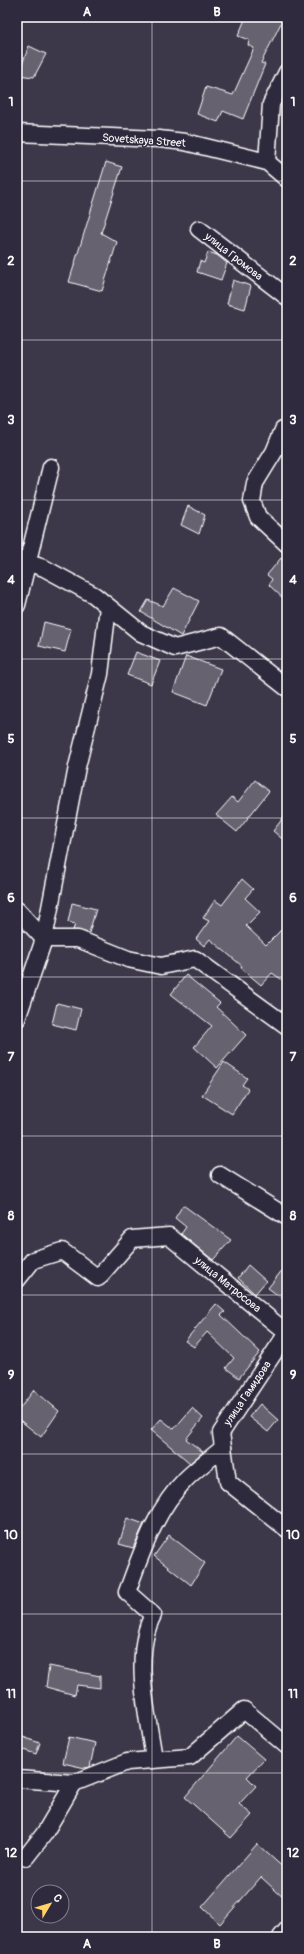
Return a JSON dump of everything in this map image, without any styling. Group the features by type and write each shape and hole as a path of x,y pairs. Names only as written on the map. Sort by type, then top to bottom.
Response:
{"street":[{"path":"267,162 271,104 287,72"},
{"name":"Sovetskaya Street","path":"17,133 166,139 185,142 267,162 287,179"},
{"name":"улица Громова","path":"199,229 287,297"},
{"path":"287,429 283,430 274,452 255,483 252,501 258,517 287,544"},
{"path":"17,605 23,561 51,467"},
{"path":"23,561 44,568 94,595 141,633 175,648 221,636 287,688"},
{"path":"17,1019 44,939 77,767 100,674 108,607"},
{"path":"17,910 44,939 78,939 128,959 161,966 195,959 287,1026"},
{"path":"220,1175 287,1217"},
{"name":"улица Матросова","path":"17,1280 33,1260 62,1251 98,1278 132,1240 168,1236 287,1333"},
{"name":"улица Гамидова","path":"154,1760 143,1694 146,1628 153,1615 128,1592 150,1531 168,1502 186,1479 222,1440 287,1333"},
{"path":"222,1440 228,1482 287,1529"},
{"path":"17,1779 74,1783 127,1762 190,1757 244,1710 287,1746"},
{"path":"26,1857 44,1834 74,1783"},
{"path":"281,1937 287,1930"}],"building":[{"path":"246,17 284,17 261,63 265,64 243,119 223,111 218,122 197,114 206,87 233,95 254,48 248,45 249,40 238,36"},
{"path":"29,46 46,54 34,77 18,75"},
{"path":"106,162 122,167 101,233 117,242 102,291 69,282"},
{"path":"208,252 217,255 227,263 221,280 197,272 200,261 204,263"},
{"path":"233,280 251,286 245,309 227,304"},
{"path":"188,506 205,515 199,534 181,525"},
{"path":"281,558 287,564 287,602 269,585 272,579 267,575"},
{"path":"174,588 199,601 181,636 141,612 148,600 163,606"},
{"path":"44,622 71,629 65,652 39,646"},
{"path":"136,652 160,661 151,684 127,675"},
{"path":"186,656 221,669 207,705 173,692"},
{"path":"255,780 269,791 237,832 216,815 232,797 238,802"},
{"path":"287,813 287,843 273,831"},
{"path":"242,879 253,889 245,898 260,912 246,926 266,945 287,924 287,983 272,973 261,985 241,968 242,966 210,939 204,946 196,939 209,921 203,918 215,900 222,905"},
{"path":"72,903 96,909 89,933 73,930 75,924 68,922"},
{"path":"186,975 220,1003 216,1007 246,1035 217,1068 194,1047 212,1026 171,994"},
{"path":"57,1003 81,1009 76,1030 52,1024"},
{"path":"224,1062 247,1078 242,1085 248,1089 232,1114 202,1095"},
{"path":"183,1205 231,1240 213,1260 181,1234 186,1227 175,1218"},
{"path":"287,1264 287,1302 268,1288"},
{"path":"248,1265 266,1281 255,1294 238,1278"},
{"path":"216,1304 225,1312 221,1315 260,1352 239,1378 226,1368 234,1358 207,1332 194,1347 185,1341"},
{"path":"34,1390 59,1411 41,1437 17,1418 17,1412"},
{"path":"260,1404 278,1420 268,1432 249,1417"},
{"path":"192,1408 203,1418 186,1439 203,1452 190,1463 151,1430 161,1419 174,1429"},
{"path":"127,1518 144,1524 133,1548 119,1544"},
{"path":"169,1535 205,1563 191,1585 154,1556"},
{"path":"49,1666 100,1676 100,1688 77,1685 75,1695 46,1687"},
{"path":"17,1735 40,1743 36,1754 17,1748"},
{"path":"237,1736 264,1759 247,1777 256,1786 239,1804 252,1815 231,1838 185,1797"},
{"path":"69,1737 95,1743 90,1767 85,1768 63,1763"},
{"path":"257,1844 287,1871 287,1901 261,1877 220,1924 202,1907"}]}
